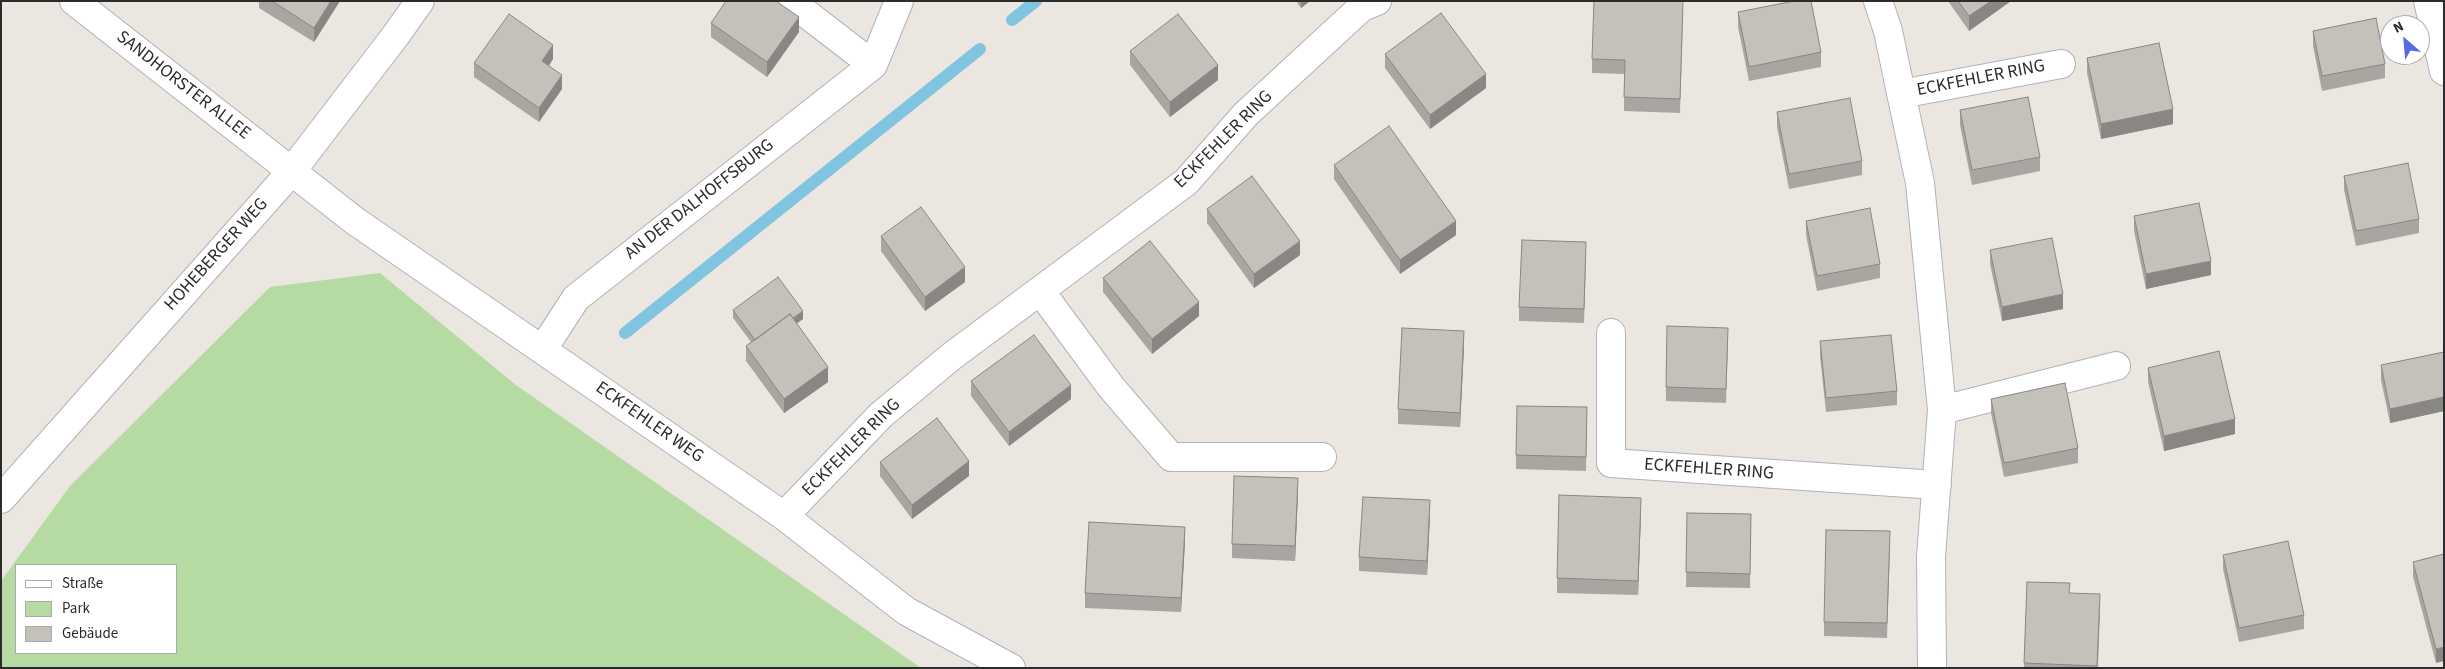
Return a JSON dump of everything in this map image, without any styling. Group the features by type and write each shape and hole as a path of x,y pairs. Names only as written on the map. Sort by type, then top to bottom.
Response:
{"street":[{"name":"SANDHORSTER ALLEE","path":"74,1 291,172"},
{"name":"HOHEBERGER WEG","path":"1,499 291,172 420,1"},
{"path":"790,1 873,65 898,1"},
{"name":"ECKFEHLER RING","path":"784,516 881,414 952,356 1041,292 1186,182 1254,108 1362,7 1377,1"},
{"name":"ECKFEHLER RING","path":"1878,1 1888,31 1920,182 1942,410 1931,557 1932,668"},
{"path":"2428,1 2444,71"},
{"name":"ECKFEHLER RING","path":"1901,94 2061,64"},
{"name":"AN DER DALHOFFSBURG","path":"543,350 576,298 873,65"},
{"name":"ECKFEHLER WEG","path":"291,172 355,221 784,516 906,611 1011,668"},
{"path":"1041,292 1112,387 1171,457 1322,457"},
{"name":"ECKFEHLER RING","path":"1611,333 1611,463 1937,484"},
{"path":"1942,410 2116,366"}],"green space":[{"path":"380,273 516,385 921,668 1,668 1,581 70,486 270,287"}],"building":[{"path":"272,1 331,1 314,28"},
{"path":"726,1 776,1 799,17 767,62 711,23"},
{"path":"1594,1 1683,1 1680,99 1624,97 1625,60 1592,59"},
{"path":"1794,1 1811,1 1821,52 1749,67 1738,12"},
{"path":"1958,1 1991,1 1969,16"},
{"path":"1441,13 1486,74 1430,115 1385,54"},
{"path":"509,14 553,45 542,61 562,75 539,108 474,63"},
{"path":"1178,14 1218,65 1170,102 1130,51"},
{"path":"2376,18 2380,38 2380,65 2322,76 2313,31"},
{"path":"2159,43 2173,109 2101,124 2087,58"},
{"path":"2028,97 2040,157 1972,170 1960,110"},
{"path":"1850,98 1862,161 1789,174 1777,112"},
{"path":"1389,126 1456,221 1400,260 1334,165"},
{"path":"2408,163 2419,219 2356,231 2344,176"},
{"path":"1252,176 1300,241 1254,274 1207,209"},
{"path":"2199,203 2211,261 2146,274 2134,216"},
{"path":"921,207 965,267 925,297 881,236"},
{"path":"1870,208 1880,264 1817,276 1806,221"},
{"path":"2052,238 2063,294 2002,307 1990,250"},
{"path":"1522,240 1586,242 1584,309 1519,307"},
{"path":"1150,241 1199,302 1152,339 1103,278"},
{"path":"778,277 803,311 793,318 790,314 755,340 733,310"},
{"path":"790,314 828,367 784,399 746,346"},
{"path":"1667,326 1728,328 1726,389 1666,387"},
{"path":"1402,328 1464,331 1460,413 1398,409"},
{"path":"1034,335 1071,385 1009,432 971,381"},
{"path":"1891,335 1897,391 1826,398 1820,341"},
{"path":"2219,351 2235,419 2164,436 2148,368"},
{"path":"2444,352 2444,397 2390,409 2381,365"},
{"path":"2065,383 2078,448 2004,463 1991,399"},
{"path":"1517,406 1587,407 1586,457 1516,455"},
{"path":"937,418 969,461 912,505 880,462"},
{"path":"1234,476 1298,478 1295,546 1232,544"},
{"path":"1559,495 1641,498 1638,581 1557,578"},
{"path":"1363,497 1430,500 1427,561 1359,557"},
{"path":"1687,513 1751,514 1750,574 1686,572"},
{"path":"1089,522 1185,527 1181,598 1085,593"},
{"path":"1826,530 1890,531 1887,623 1824,622"},
{"path":"2288,541 2304,615 2239,628 2223,555"},
{"path":"2444,554 2444,647 2436,649 2413,562"},
{"path":"2027,582 2070,583 2069,593 2100,594 2097,666 2024,663"}],"waterway":[{"path":"1012,20 1036,1"},
{"path":"625,333 980,49"}]}
